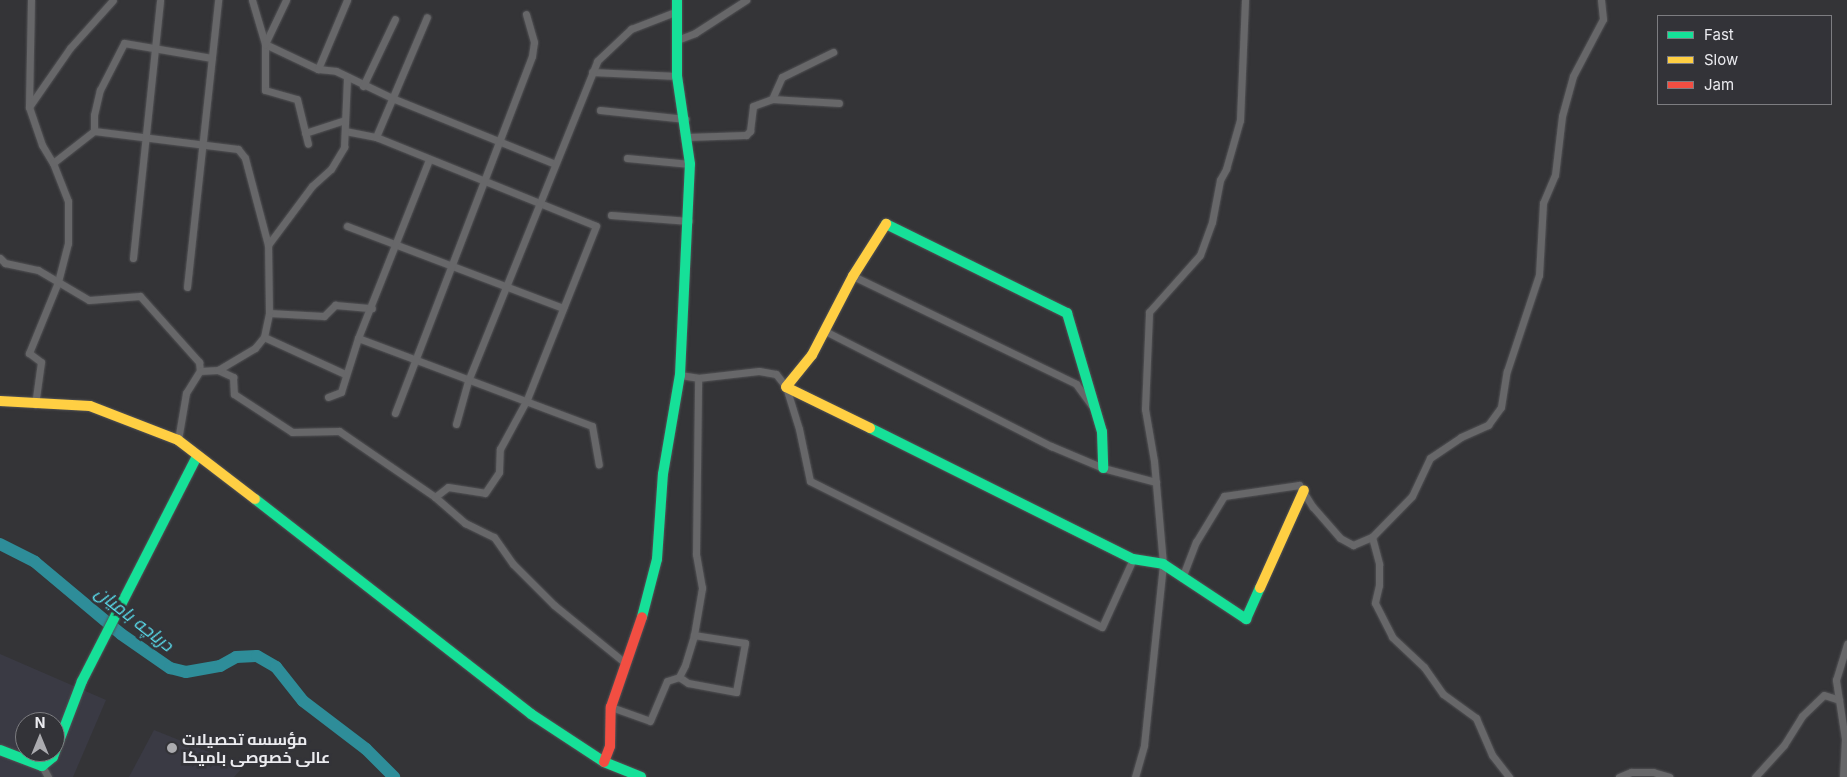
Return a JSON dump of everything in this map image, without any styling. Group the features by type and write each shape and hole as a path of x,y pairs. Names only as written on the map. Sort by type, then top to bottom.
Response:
{"street":[{"path":"31,0 29,107 42,145 53,163 68,201 68,243 58,282 29,353 41,362 35,405"},
{"path":"29,107 70,48 113,0"},
{"path":"132,258 160,0"},
{"path":"187,287 218,0"},
{"path":"252,0 266,44 265,90 297,99 308,144"},
{"path":"266,44 286,0"},
{"path":"318,69 347,0"},
{"path":"604,762 610,746 611,707 650,594 657,559 663,474 680,375 689,221 690,164 686,119 677,76 675,12 677,0"},
{"path":"676,40 695,34 746,0"},
{"path":"1135,777 1144,744 1163,564 1156,482 1146,409 1149,312 1200,255 1212,222 1220,180 1226,169 1240,120 1244,0"},
{"path":"1182,578 1196,542 1224,496 1299,485 1304,490 1313,507 1340,538 1352,545 1372,537 1412,496 1430,458 1461,437 1488,424 1501,406 1507,372 1539,275 1543,203 1555,175 1562,116 1573,76 1603,19 1601,0"},
{"path":"456,424 468,381 508,286 597,61 631,29 675,12"},
{"path":"395,412 532,56 534,42 526,14"},
{"path":"376,137 427,17"},
{"path":"363,86 395,19"},
{"path":"94,131 94,115 100,90 124,43 212,58"},
{"path":"266,44 318,69 336,72 363,86 499,143 555,164"},
{"path":"772,99 782,77 833,52"},
{"path":"592,72 677,76"},
{"path":"268,245 312,186 331,169 344,147 347,78"},
{"path":"687,137 746,134 750,132 753,106 772,99 839,103"},
{"path":"600,110 686,119"},
{"path":"305,133 345,120"},
{"path":"53,163 94,131 144,135 238,149 245,158 268,245 269,313 264,337 255,348 218,370"},
{"path":"345,131 376,137 428,160 596,226 526,401 500,449 499,472 485,493 448,487 435,497"},
{"path":"627,158 690,164"},
{"path":"328,397 341,392 345,374 358,338 372,308 428,160"},
{"path":"611,215 689,221"},
{"path":"786,386 812,355 852,276 886,224 1067,314 1102,432 1103,468"},
{"path":"347,226 564,308"},
{"path":"0,258 38,270 90,300 140,296 199,362 200,370 186,393 178,440"},
{"path":"852,276 1076,384 1095,410"},
{"path":"269,313 324,316 335,305 372,308"},
{"path":"825,331 1051,446 1103,468 1156,482"},
{"path":"264,337 345,374"},
{"path":"358,338 468,381 592,426 599,464"},
{"path":"200,370 218,370 233,377 234,394 292,432 339,431 435,497 465,523 494,536 513,564 554,605 625,663"},
{"path":"680,375 698,378 759,371 776,374 786,386 800,429 810,481 1102,627 1133,559"},
{"path":"679,677 694,635 702,588 696,554 698,378"},
{"path":"786,386 1133,559 1163,564 1246,619 1304,490"},
{"path":"0,400 35,405 90,406 178,440 388,600 531,714 604,762 641,777"},
{"path":"42,766 53,757 82,681 197,456"},
{"path":"1372,537 1379,564 1379,586 1374,603 1392,637 1424,667 1443,694 1476,718 1492,755 1510,777"},
{"path":"679,677 688,683 736,692 745,643 694,635"},
{"path":"1843,777 1845,739 1836,680 1847,644"},
{"path":"611,707 650,721 667,681 679,677"},
{"path":"1754,777 1784,745 1802,716 1824,695 1839,700"},
{"path":"0,750 42,766 48,777"},
{"path":"1619,777 1631,772 1653,772 1669,777"}],"shaded area":[{"path":"0,654 106,700 73,777 0,777"},
{"name":"مؤسسه تحصیلات عالی خصوصی بامیکا","path":"154,730 244,766 234,777 129,777"}],"waterway":[{"name":"دریاچه بامیان","path":"0,544 35,562 121,634 170,668 186,672 220,666 236,657 257,656 276,667 303,701 366,749 394,777"}],"traffic: fast":[{"path":"642,617 657,559 663,474 680,375 690,164 677,76 677,0"},
{"path":"886,224 1067,313 1102,432 1103,468"},
{"path":"870,428 1133,559 1163,564 1246,619 1260,588"},
{"path":"0,750 42,766 53,757 82,681 197,456"},
{"path":"255,499 531,714 604,762 641,777"}],"traffic: slow":[{"path":"870,428 786,387 812,355 853,276 886,224"},
{"path":"0,401 90,406 178,440 255,499"},
{"path":"1260,588 1304,490"}],"traffic: jam":[{"path":"604,762 610,746 611,707 642,617"}],"place":[{"name":"مؤسسه تحصیلات عالی خصوصی بامیکا","path":"172,748"}]}
